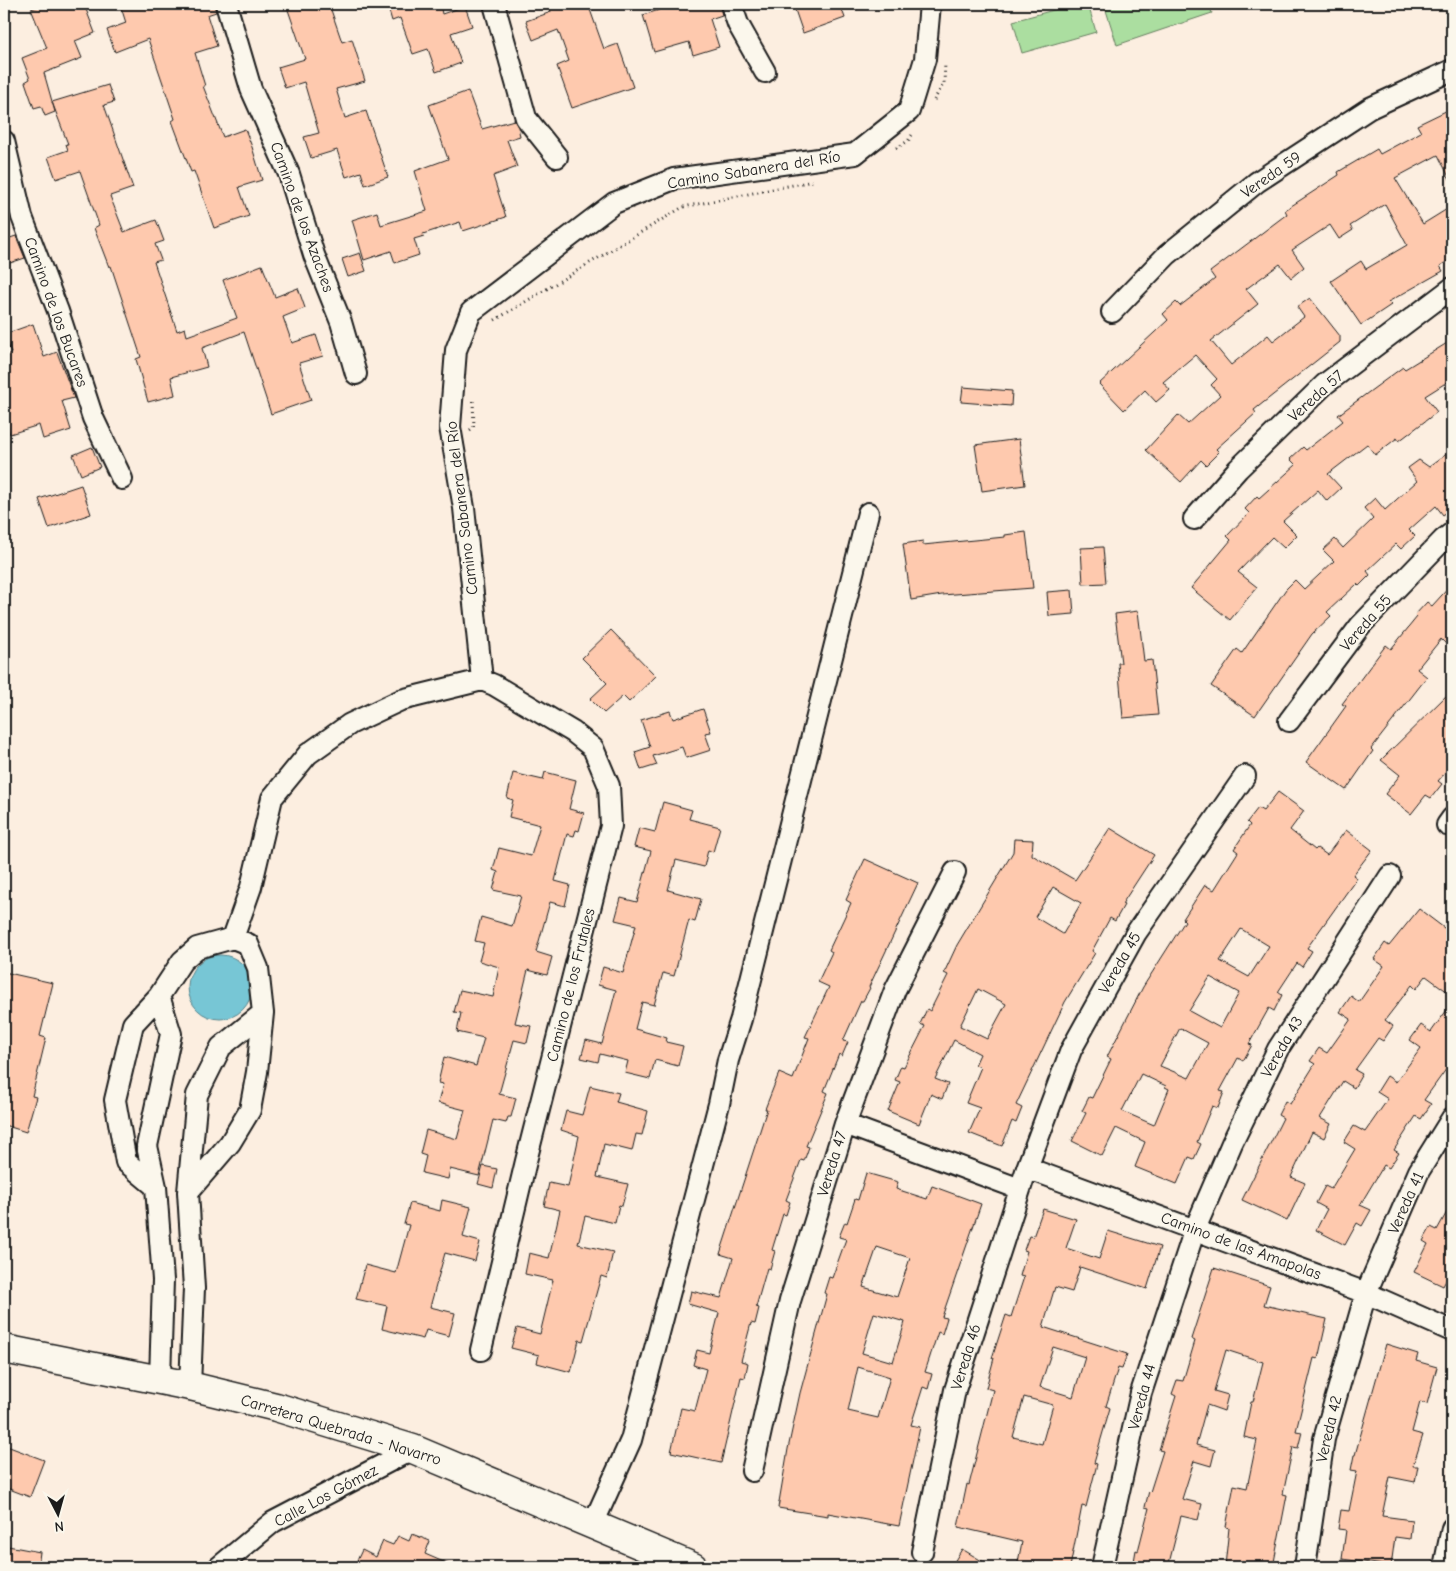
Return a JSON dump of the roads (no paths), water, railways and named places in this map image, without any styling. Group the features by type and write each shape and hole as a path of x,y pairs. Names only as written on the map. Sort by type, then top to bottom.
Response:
{"street":[{"name":"Camino de los Azaches","path":"226,4 251,89 289,174 314,255 341,322 356,374"},
{"path":"494,4 526,118 557,157"},
{"path":"731,4 738,24 765,72"},
{"name":"Camino Sabanera del Río","path":"482,680 464,508 450,427 456,350 471,312 614,203 674,179 855,154 908,111 925,59 930,4"},
{"name":"Vereda 59","path":"1112,312 1167,255 1257,182 1370,108 1452,70"},
{"name":"Camino de los Bucares","path":"4,141 22,217 58,311 94,418 122,479"},
{"name":"Vereda 57","path":"1194,519 1238,469 1325,384 1452,288"},
{"path":"593,1524 631,1440 719,1104 728,1060 742,1019 868,513"},
{"name":"Vereda 55","path":"1289,721 1360,626 1452,533"},
{"path":"233,938 251,887 272,798 308,754 350,724 401,700 482,680"},
{"name":"Camino de los Frutales","path":"481,1350 526,1161 611,826 609,786 593,748 573,732 494,684 482,680"},
{"name":"Vereda 45","path":"1027,1168 1071,1050 1136,933 1245,776"},
{"name":"Vereda 47","path":"752,1471 790,1301 845,1124 895,990 955,872"},
{"name":"Vereda 43","path":"1195,1229 1232,1143 1278,1049 1390,876"},
{"path":"156,1187 126,1162 115,1100 133,1024 159,996 182,961 197,948 233,938 248,944 258,968 262,1013 257,1072 250,1110 230,1143 188,1192"},
{"path":"159,996 171,1034 147,1146 156,1187 162,1280 160,1378"},
{"path":"190,1386 194,1288 188,1192 198,1094 222,1047 262,1013"},
{"name":"Vereda 41","path":"1366,1293 1419,1171 1452,1118"},
{"path":"845,1124 1020,1189"},
{"name":"Vereda 46","path":"922,1552 955,1390 1027,1168"},
{"name":"Camino de las Amapolas","path":"1027,1168 1366,1293 1452,1331"},
{"name":"Vereda 44","path":"1102,1567 1141,1393 1195,1229"},
{"name":"Vereda 42","path":"1305,1567 1324,1439 1366,1293"},
{"name":"Carretera Quebrada - Navarro","path":"4,1349 160,1378 276,1407 413,1450 593,1524 666,1562 693,1567"},
{"name":"Calle Los Gómez","path":"219,1567 273,1522 413,1450"},
{"path":"1444,1567 1452,1528"}],"water":[{"path":"220,955 238,960 243,964 247,969 252,987 247,1005 243,1010 238,1014 220,1019 202,1014 197,1010 193,1005 188,987 193,969 197,964 202,960"}]}
